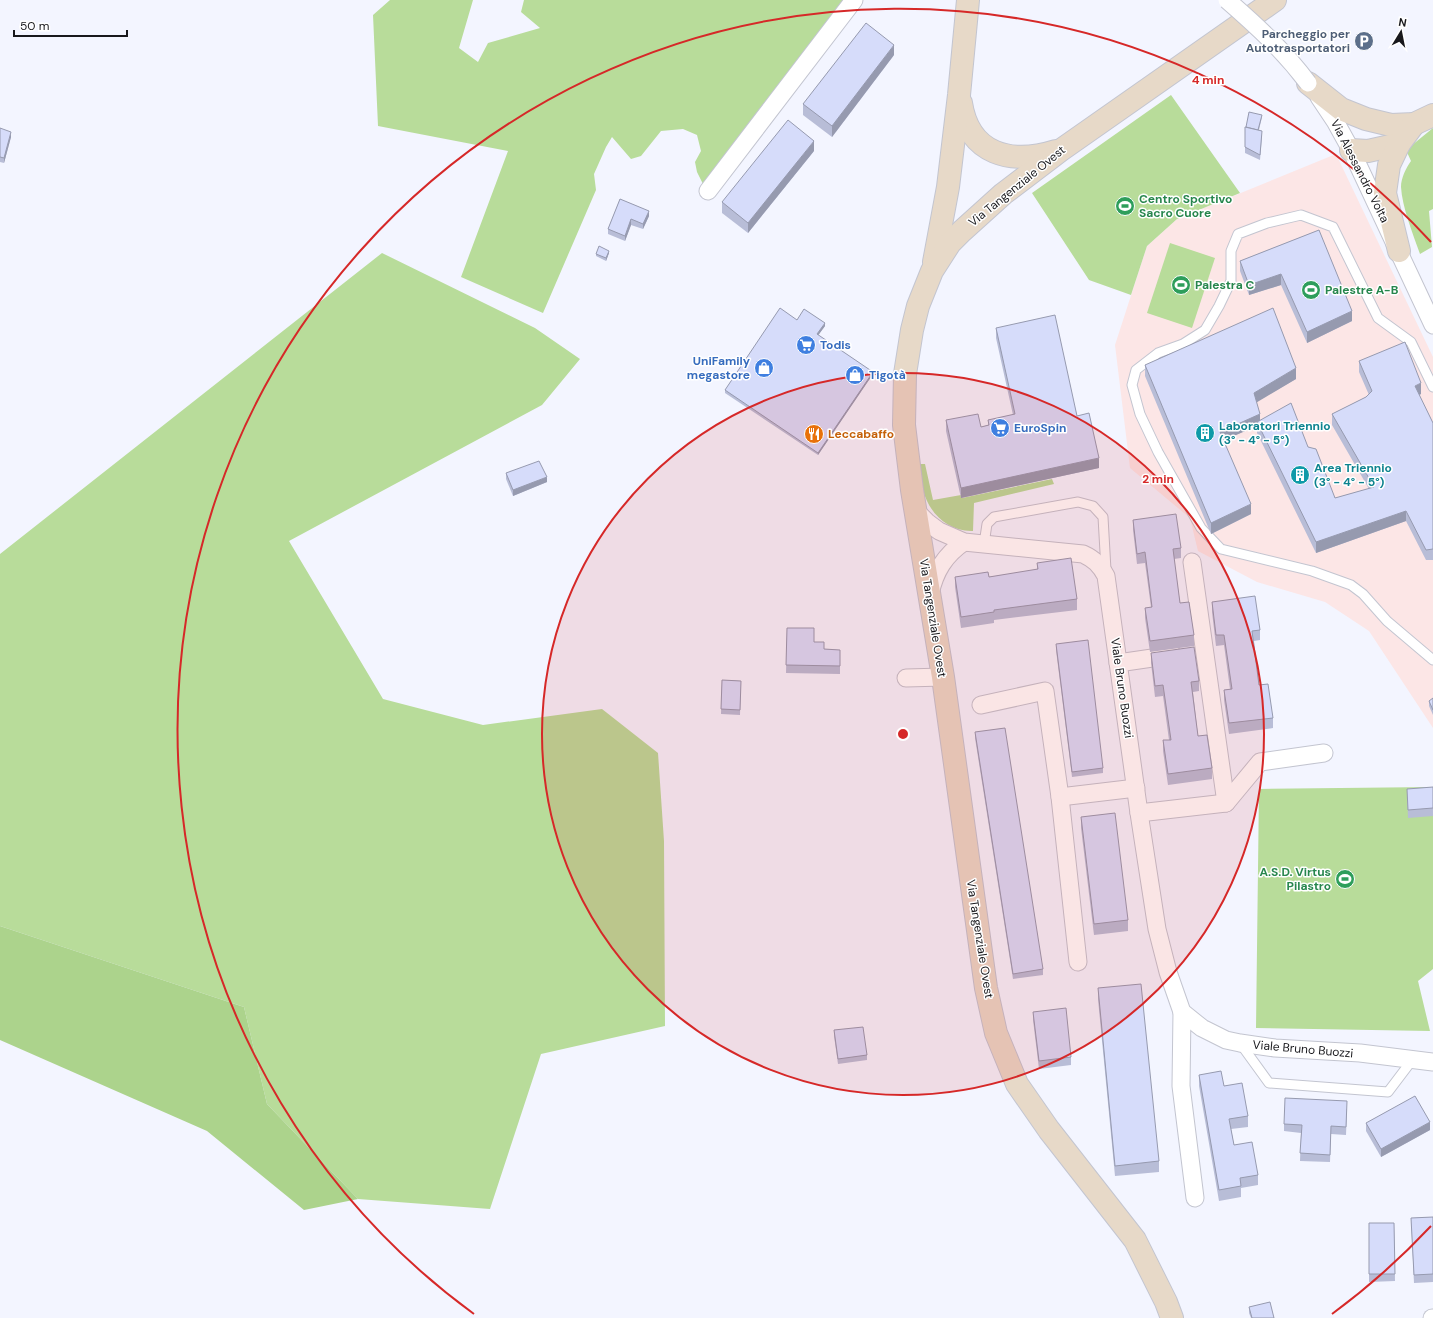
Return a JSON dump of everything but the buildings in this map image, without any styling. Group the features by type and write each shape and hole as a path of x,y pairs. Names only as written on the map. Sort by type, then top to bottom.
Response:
{"main road":[{"path":"932,271 948,187 959,96 968,0"},
{"name":"Via Tangenziale Ovest","path":"1172,1318 1166,1302 1135,1240 1049,1130 1017,1084 996,1034 986,988 943,677 916,511 904,425 905,374 912,330 924,289 932,271 947,248 962,231 1003,194 1061,150 1275,0"},
{"path":"1308,83 1341,109 1366,119 1395,134"},
{"path":"959,96 969,127 980,143 992,152 1021,157 1048,154 1061,150"},
{"path":"1352,150 1368,151 1395,134 1424,120"},
{"path":"1395,134 1385,193 1400,251"}],"street":[{"path":"708,191 854,0"},
{"name":"Via Alessandro Volta","path":"1227,0 1268,36 1295,66 1336,121 1352,150 1433,325"},
{"path":"916,511 939,531 964,542 1083,554 1102,568 1106,576"},
{"path":"930,595 932,584 942,563 948,555 964,542"},
{"path":"1192,562 1226,803"},
{"name":"Viale Bruno Buozzi","path":"1106,576 1139,813 1157,929 1168,972 1182,1012 1181,1086 1195,1198"},
{"path":"1118,663 1205,650"},
{"path":"906,678 943,677"},
{"path":"981,705 1045,691 1060,797 1078,962"},
{"path":"1139,813 1226,803 1260,762 1324,753"},
{"path":"1060,797 1136,788"},
{"name":"Viale Bruno Buozzi","path":"1182,1012 1202,1028 1226,1040 1240,1043 1275,1048 1360,1053 1433,1062"}],"lane":[{"path":"1433,387 1411,342 1378,318 1333,227 1301,215 1267,223 1238,234 1231,251 1231,281 1205,330 1183,344 1158,353 1136,370 1132,385 1140,414 1158,452 1201,528 1221,549 1312,571 1351,585 1363,594 1387,621 1433,660"},
{"path":"984,544 987,524 994,517 1078,502 1093,506 1103,517 1106,576"},
{"path":"1240,1043 1269,1083 1388,1092 1413,1059"}],"shaded area":[{"path":"1336,154 1433,357 1433,728 1369,631 1325,602 1257,582 1198,551 1190,518 1130,468 1115,345 1147,246 1177,219"}],"green space":[{"path":"390,0 473,0 459,48 478,62 488,43 540,28 521,12 524,0 846,0 703,184 697,172 695,162 701,151 697,135 683,129 661,131 641,156 631,159 612,137 594,174 596,190 543,313 461,277 508,151 378,126 373,15"},
{"name":"Centro Sportivo Sacro Cuore","path":"1171,95 1240,193 1177,219 1147,246 1131,295 1089,280 1032,193"},
{"path":"1433,128 1433,209 1429,211 1432,247 1420,254 1406,212 1401,184 1404,173 1411,161 1406,150"},
{"name":"Palestra C","path":"1170,243 1215,258 1192,328 1147,313"},
{"path":"382,253 535,328 580,359 542,405 289,541 383,699 483,725 602,709 658,753 664,841 665,1026 541,1054 490,1209 358,1199 267,1104 244,1007 0,926 0,554"},
{"path":"919,464 925,464 933,500 961,495 962,498 1052,479 1054,484 974,503 973,531 964,530 948,525 941,520 930,506 923,490"},
{"name":"A.S.D. Virtus Pilastro","path":"1433,787 1433,969 1418,981 1430,1031 1256,1028 1259,789"},
{"path":"0,926 244,1007 267,1104 358,1199 304,1210 207,1131 0,1040"}],"place":[{"name":"Parcheggio per Autotrasportatori","path":"1364,41"},
{"name":"Centro Sportivo Sacro Cuore","path":"1125,206"},
{"name":"Palestra C","path":"1181,285"},
{"name":"Palestre A-B","path":"1311,290"},
{"name":"Todis","path":"806,345"},
{"name":"UniFamily megastore","path":"764,368"},
{"name":"Tigotà","path":"855,375"},
{"name":"EuroSpin","path":"1000,428"},
{"name":"Laboratori Triennio (3° - 4° - 5°)","path":"1205,433"},
{"name":"Leccabaffo","path":"814,434"},
{"name":"Area Triennio (3° - 4° - 5°)","path":"1300,475"},
{"name":"A.S.D. Virtus Pilastro","path":"1345,879"}]}
